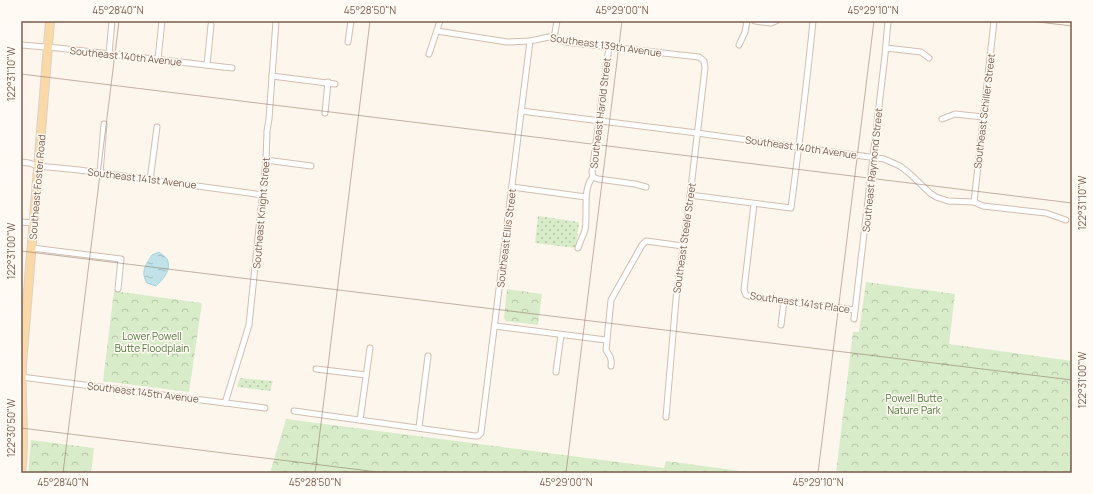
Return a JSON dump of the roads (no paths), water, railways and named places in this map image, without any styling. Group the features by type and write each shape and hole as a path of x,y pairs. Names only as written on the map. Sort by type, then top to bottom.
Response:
{"main road":[{"name":"Southeast Foster Road","path":"21,473 24,431 21,377 24,305 32,248 50,21"}],"street":[{"path":"108,54 112,21"},
{"path":"158,59 162,21"},
{"name":"Southeast Knight Street","path":"226,403 249,325 263,195 276,21"},
{"path":"348,42 351,21"},
{"path":"429,54 440,21"},
{"path":"554,38 557,21"},
{"path":"739,45 745,32 747,21"},
{"path":"755,21 771,23 776,21"},
{"path":"690,195 791,208 814,21"},
{"name":"Southeast Raymond Street","path":"854,319 888,21"},
{"name":"Southeast Schiller Street","path":"974,202 994,21"},
{"path":"207,65 211,25"},
{"name":"Southeast 139th Avenue","path":"436,31 507,42 530,41 546,37 565,42 699,57 704,60"},
{"name":"Southeast Ellis Street","path":"419,427 477,436 482,430 530,41"},
{"name":"Southeast 140th Avenue","path":"21,45 232,68"},
{"name":"Southeast Harold Street","path":"578,248 585,229 586,197 589,182 593,177 592,172 609,47"},
{"path":"886,48 920,52 929,58"},
{"name":"Southeast Steele Street","path":"666,417 675,307 705,68 704,60"},
{"path":"272,76 335,84"},
{"path":"325,113 328,82"},
{"name":"Southeast 140th Avenue","path":"521,111 873,157 891,161 900,166 930,193 936,197 948,201 974,202 983,206 1046,213 1066,220"},
{"path":"942,119 955,114 983,117"},
{"path":"100,173 104,124"},
{"path":"150,180 157,127"},
{"path":"266,160 311,166"},
{"name":"Southeast 141st Avenue","path":"21,162 29,162 38,166 263,195"},
{"path":"593,177 635,184 646,188"},
{"path":"512,187 586,197"},
{"name":"Southeast 141st Place","path":"754,204 744,290 745,294 751,297 784,302 855,310"},
{"path":"21,222 34,223"},
{"path":"612,366 611,356 606,350 611,300 642,245 646,241 683,246"},
{"path":"32,248 121,259 118,289"},
{"path":"781,325 784,302"},
{"path":"495,326 606,340"},
{"path":"556,372 561,334"},
{"path":"360,420 370,348"},
{"path":"294,411 419,427 428,356"},
{"path":"316,369 366,375"},
{"name":"Southeast 145th Avenue","path":"21,377 265,408"}],"water":[{"path":"159,252 167,259 168,271 156,286 147,283 144,272 152,255"}],"park label":[{"name":"Lower Powell Butte Floodplain","path":"152,342"},
{"name":"Powell Butte Nature Park","path":"914,404"}]}
